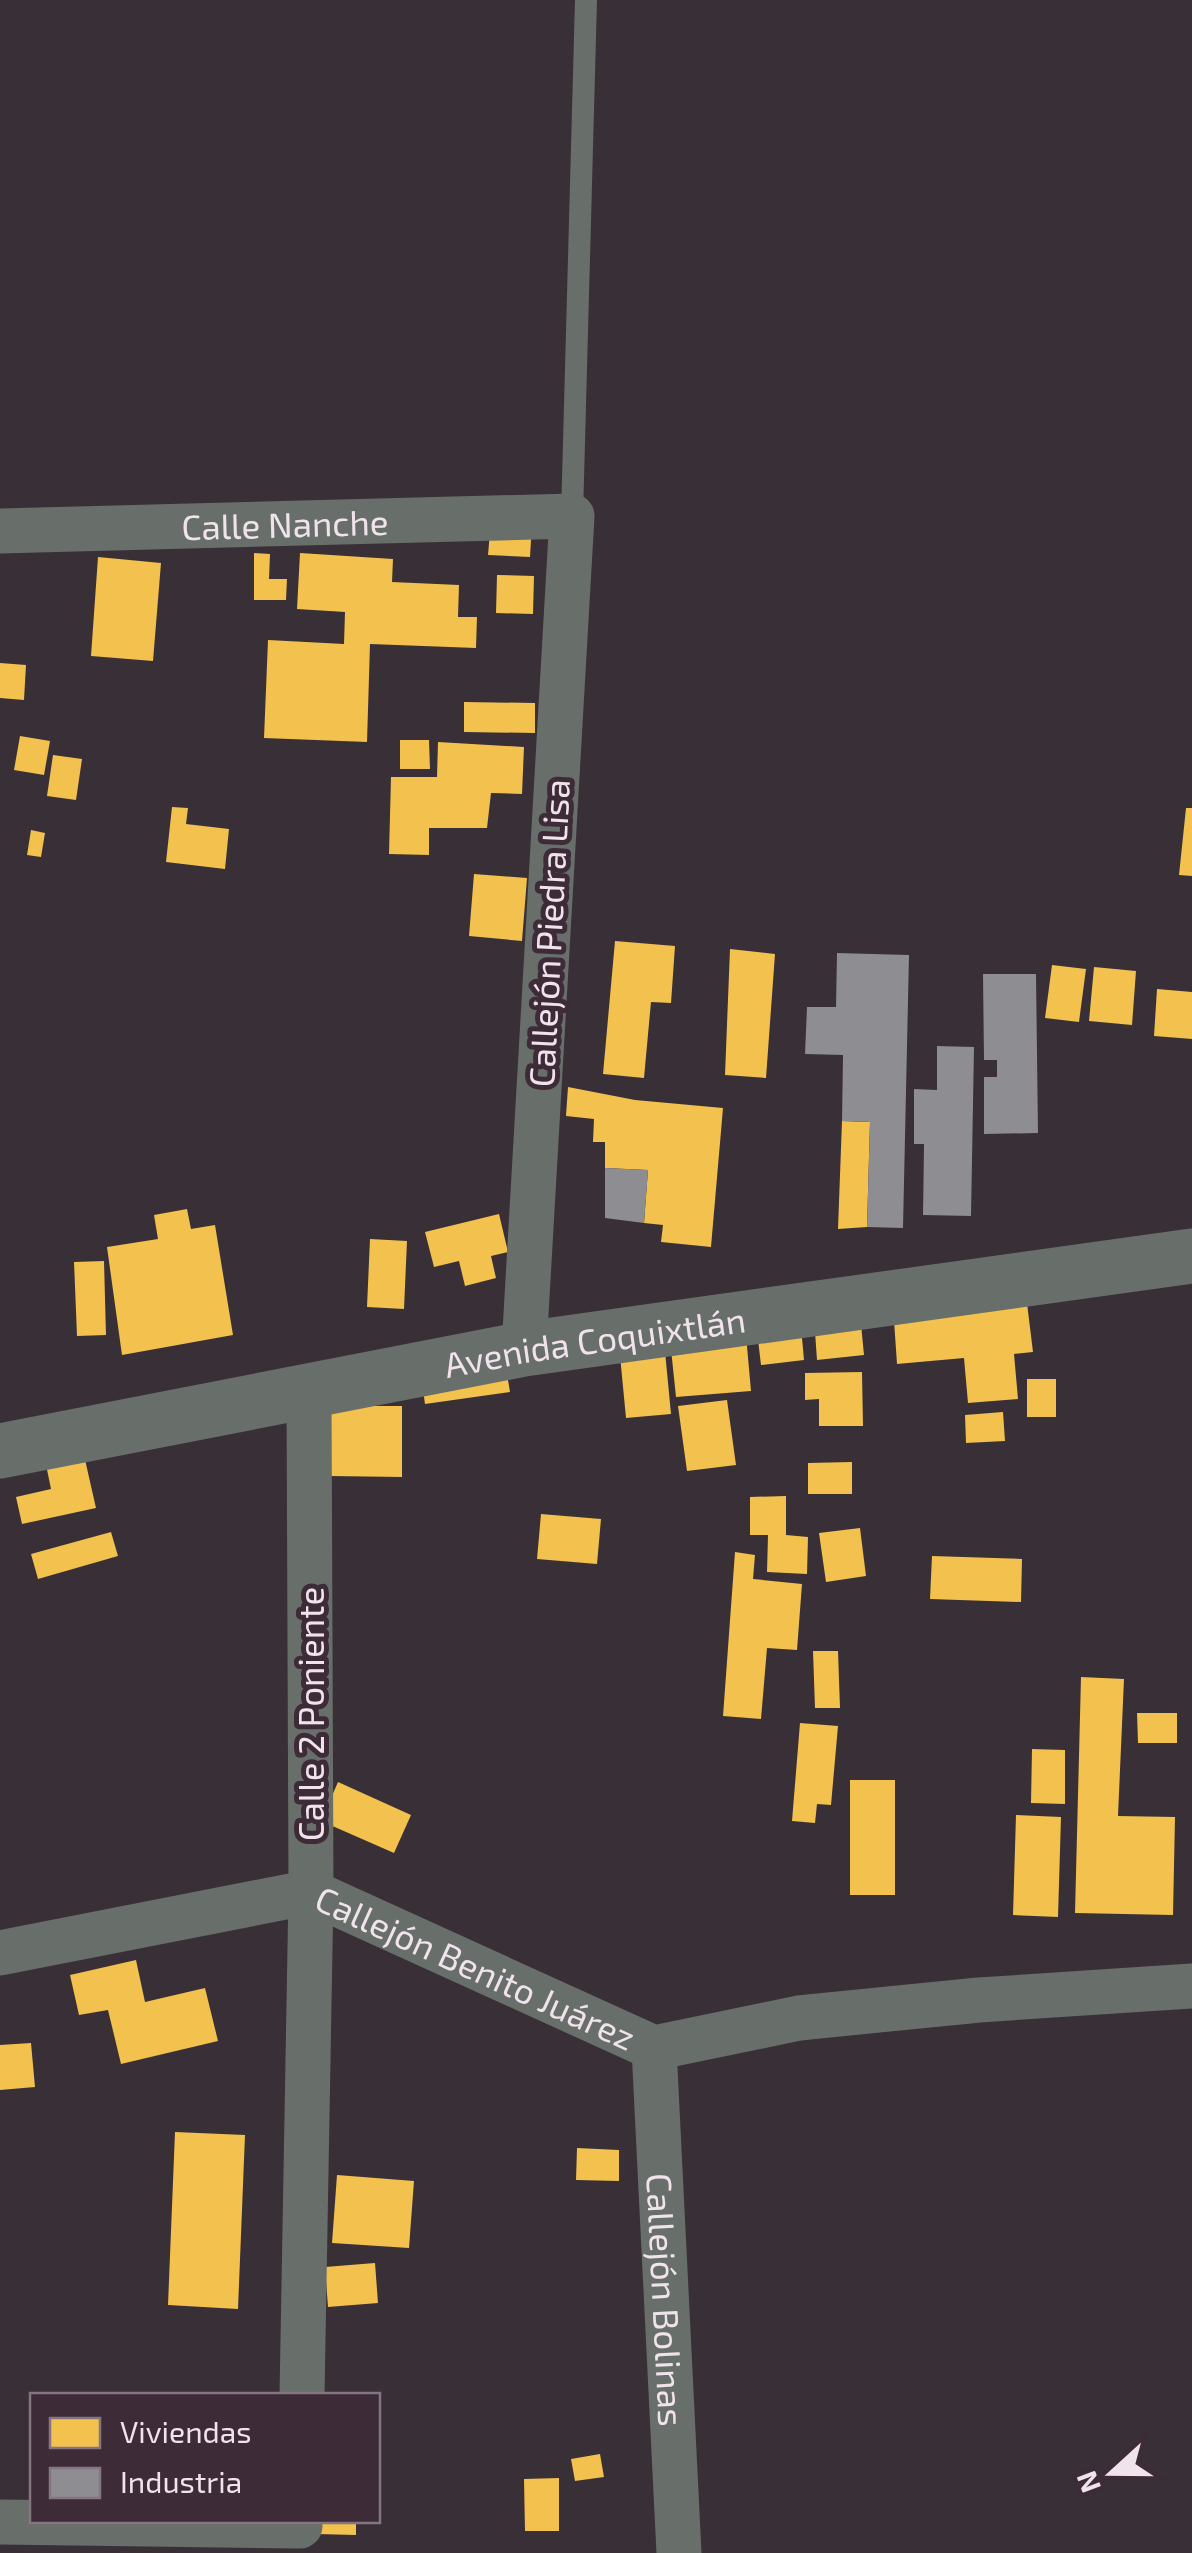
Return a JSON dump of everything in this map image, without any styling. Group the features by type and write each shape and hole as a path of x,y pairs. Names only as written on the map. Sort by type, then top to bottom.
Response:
{"street":[{"name":"Calle Nanche","path":"0,531 572,516"},
{"name":"Callejón Piedra Lisa","path":"524,1349 572,516"},
{"name":"Avenida Coquixtlán","path":"0,1451 524,1349 1192,1256"},
{"name":"Calle 2 Poniente","path":"302,2393 311,1892 309,1392"},
{"name":"Callejón Benito Juárez","path":"0,1953 311,1892 654,2048 798,2018 979,2000 1192,1986"},
{"name":"Callejón Bolinas","path":"654,2048 679,2553"},
{"path":"0,2522 300,2533"}],"lane":[{"path":"572,516 586,0"}],"building: Viviendas":[{"path":"491,520 532,523 530,557 488,555"},
{"path":"254,553 270,554 269,579 287,579 286,600 254,600"},
{"path":"300,553 393,559 392,582 459,585 458,617 477,617 476,648 370,644 367,742 264,738 268,640 344,644 345,612 297,609"},
{"path":"98,557 161,563 153,661 91,656"},
{"path":"497,575 534,576 533,614 496,613"},
{"path":"0,663 26,665 24,700 0,698"},
{"path":"464,702 535,703 535,733 464,732"},
{"path":"20,736 50,741 44,775 14,770"},
{"path":"400,740 429,740 430,769 400,769"},
{"path":"438,742 524,747 522,794 491,793 487,828 429,828 429,855 389,854 391,777 437,777"},
{"path":"53,755 82,759 76,800 47,796"},
{"path":"172,807 188,808 186,824 229,829 225,869 166,862"},
{"path":"1186,808 1192,808 1192,876 1179,875"},
{"path":"31,830 45,833 41,857 27,855"},
{"path":"474,874 527,878 522,941 469,936"},
{"path":"615,941 675,946 671,1003 651,1002 644,1078 603,1074"},
{"path":"730,949 775,954 766,1078 725,1075"},
{"path":"1052,965 1086,969 1079,1022 1045,1018"},
{"path":"1094,967 1136,971 1132,1025 1089,1021"},
{"path":"1157,989 1192,992 1192,1039 1154,1036"},
{"path":"568,1087 635,1100 723,1108 711,1247 661,1242 663,1225 644,1223 648,1170 605,1168 605,1142 593,1142 594,1119 566,1116"},
{"path":"842,1121 870,1122 867,1227 838,1229"},
{"path":"187,1209 191,1229 215,1225 233,1335 122,1355 107,1247 158,1239 154,1215"},
{"path":"499,1214 508,1252 491,1256 496,1278 465,1286 459,1261 434,1267 425,1232"},
{"path":"370,1239 407,1241 404,1309 367,1307"},
{"path":"104,1261 106,1335 77,1336 74,1262"},
{"path":"1027,1303 1033,1352 1014,1354 1018,1399 968,1403 964,1358 897,1364 893,1306"},
{"path":"860,1314 864,1355 817,1360 814,1318"},
{"path":"745,1324 751,1391 676,1397 669,1330"},
{"path":"801,1327 804,1360 761,1365 757,1331"},
{"path":"664,1341 671,1414 626,1418 619,1345"},
{"path":"505,1362 510,1392 425,1404 421,1376"},
{"path":"862,1372 863,1426 819,1426 819,1399 805,1400 805,1373"},
{"path":"1027,1379 1056,1379 1056,1417 1027,1417"},
{"path":"727,1400 736,1465 687,1471 678,1406"},
{"path":"329,1406 402,1406 402,1477 329,1476"},
{"path":"1003,1412 1005,1441 966,1443 965,1415"},
{"path":"81,1442 96,1508 22,1524 16,1497 51,1489 43,1450"},
{"path":"852,1462 852,1494 808,1494 808,1463"},
{"path":"786,1496 786,1535 808,1537 807,1574 767,1572 768,1535 750,1535 750,1497"},
{"path":"541,1514 601,1519 597,1564 537,1559"},
{"path":"860,1528 866,1576 826,1582 819,1533"},
{"path":"111,1532 118,1556 38,1579 31,1554"},
{"path":"735,1552 755,1555 753,1579 802,1584 797,1650 767,1648 761,1719 723,1716"},
{"path":"932,1556 1022,1559 1021,1602 930,1599"},
{"path":"813,1651 838,1651 840,1708 815,1708"},
{"path":"1081,1677 1124,1679 1118,1816 1175,1817 1173,1915 1075,1913"},
{"path":"1137,1713 1177,1713 1177,1743 1138,1743"},
{"path":"800,1723 838,1726 831,1805 817,1804 815,1823 792,1821"},
{"path":"1032,1749 1065,1750 1065,1804 1031,1803"},
{"path":"850,1780 895,1780 895,1895 850,1895"},
{"path":"338,1782 411,1815 394,1853 321,1821"},
{"path":"1016,1815 1061,1817 1058,1917 1013,1915"},
{"path":"136,1960 145,2002 205,1988 218,2041 121,2064 108,2010 79,2015 70,1975"},
{"path":"31,2043 35,2087 0,2090 0,2045"},
{"path":"175,2132 245,2135 238,2309 168,2305"},
{"path":"577,2148 619,2150 619,2181 576,2180"},
{"path":"337,2175 414,2181 409,2248 332,2243"},
{"path":"375,2263 378,2303 328,2307 325,2267"},
{"path":"600,2454 604,2477 575,2481 571,2459"},
{"path":"559,2478 559,2531 525,2531 524,2479"},
{"path":"316,2523 356,2523 356,2535 316,2534"}],"building: Industria":[{"path":"837,953 909,955 903,1228 867,1227 870,1122 842,1121 843,1055 805,1054 807,1007 836,1007"},
{"path":"983,974 1036,974 1038,1133 984,1134 984,1077 997,1077 997,1060 984,1060"},
{"path":"937,1046 974,1047 971,1216 923,1215 924,1144 914,1144 914,1089 937,1090"},
{"path":"605,1168 648,1170 644,1223 605,1218"}]}
